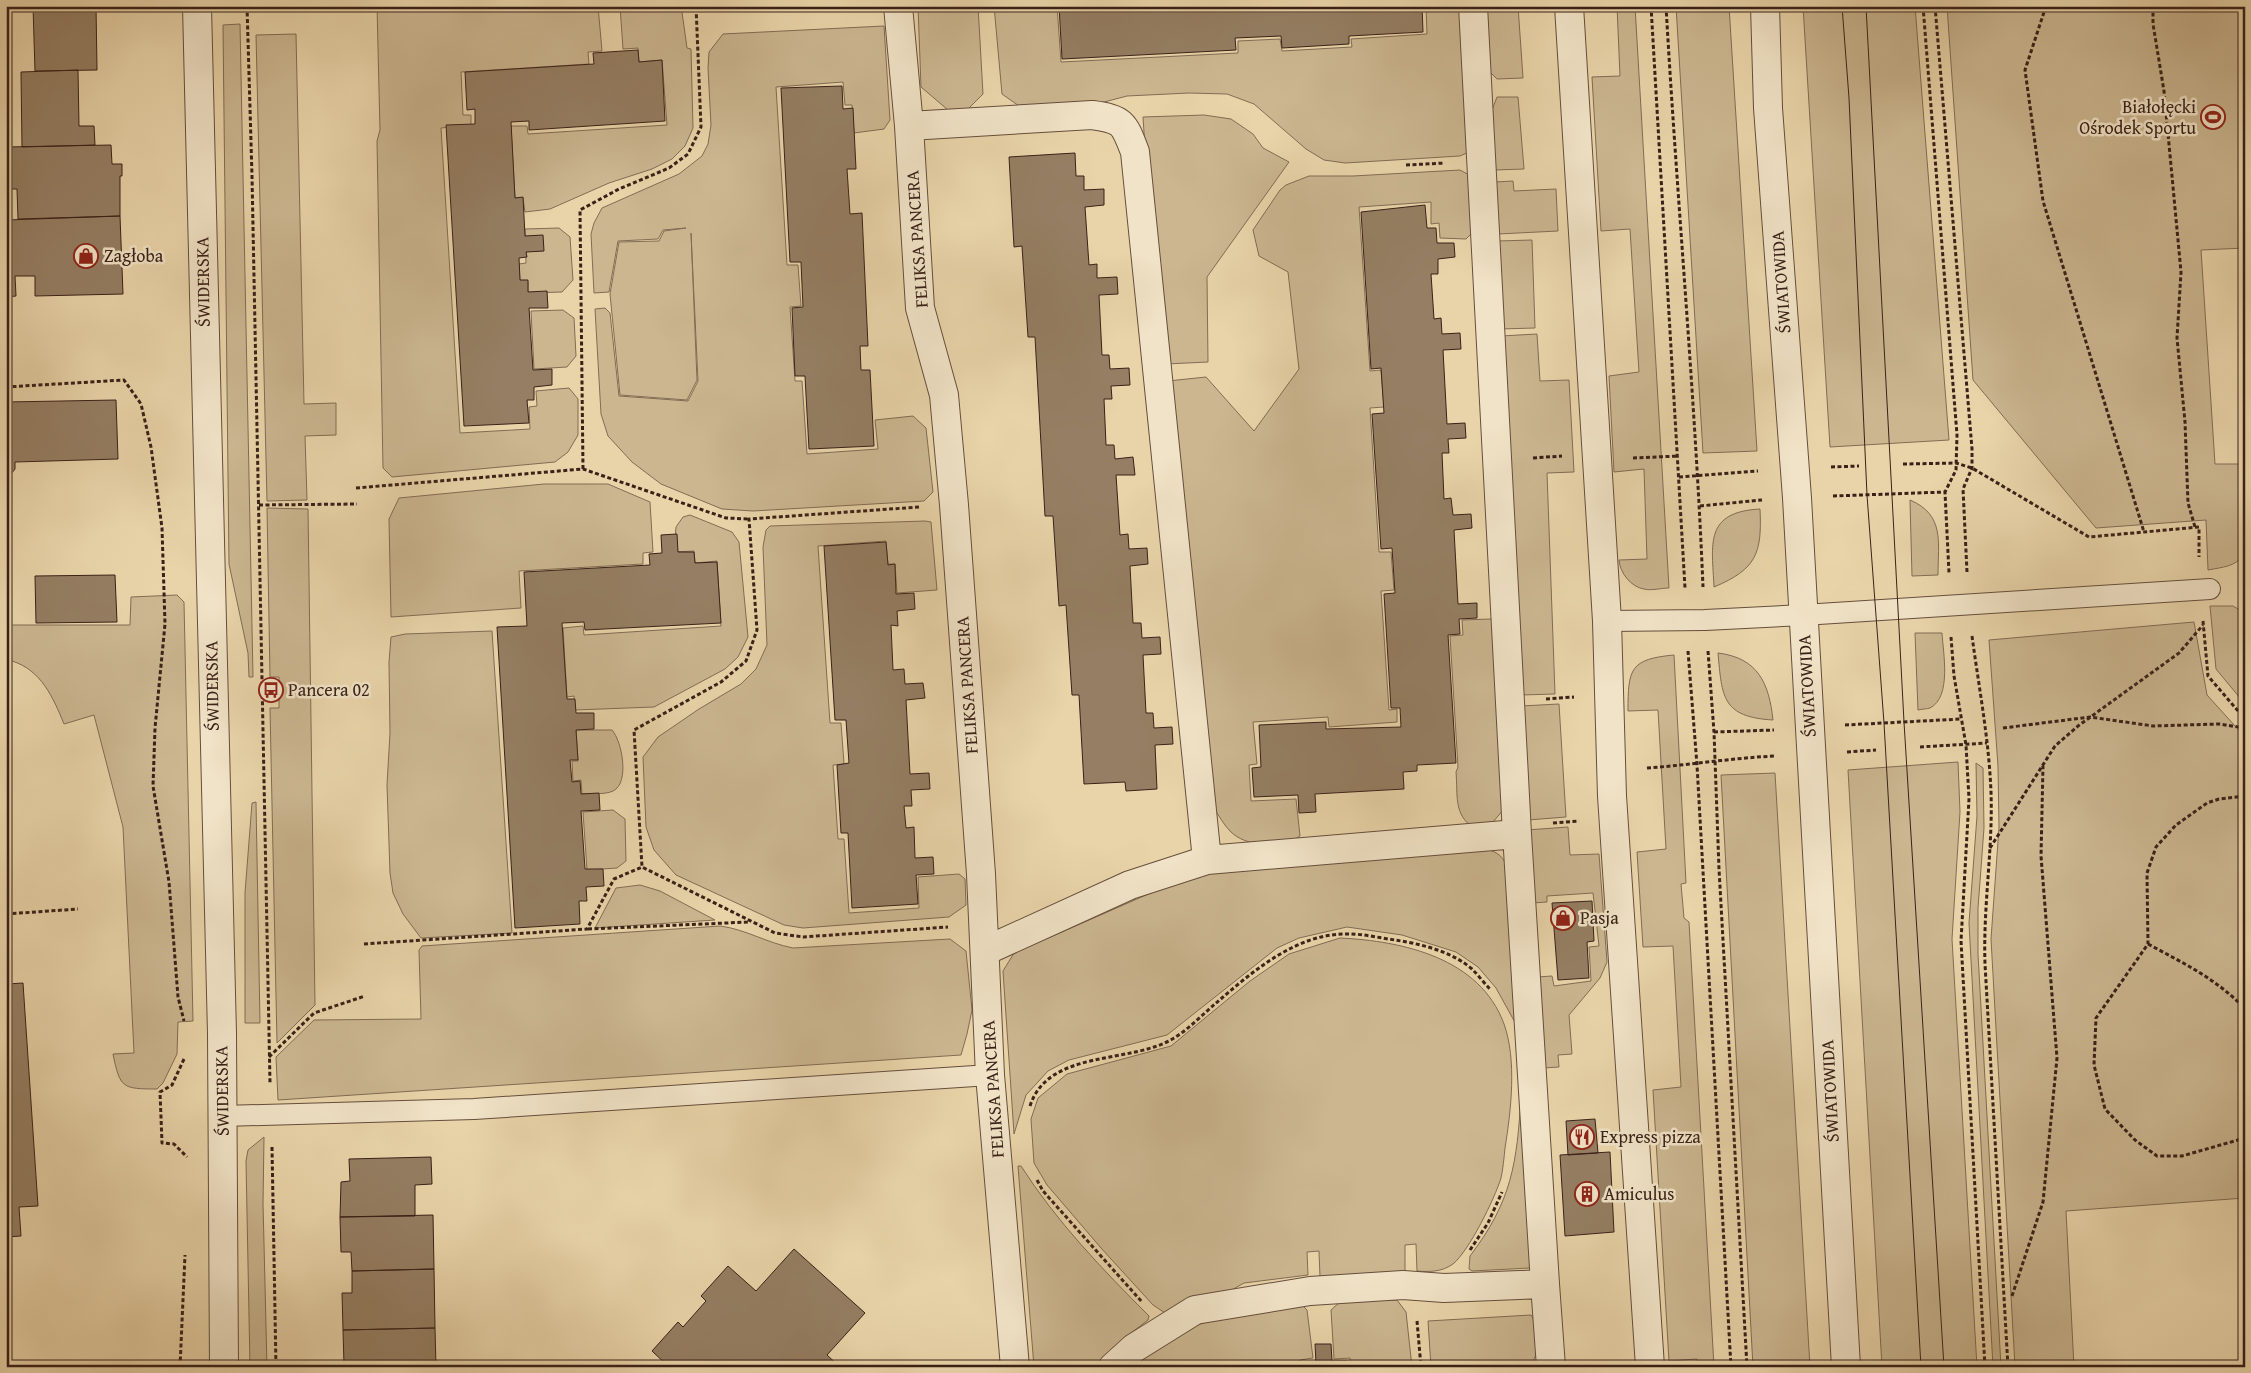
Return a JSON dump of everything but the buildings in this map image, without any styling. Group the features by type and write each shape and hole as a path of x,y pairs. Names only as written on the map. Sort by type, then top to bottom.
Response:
{"street":[{"name":"ŚWIDERSKA","path":"197,6 223,1116 224,1367"},
{"name":"FELIKSA PANCERA","path":"898,6 909,126 920,308 944,395 954,505 984,938 990,1075 1015,1367"},
{"path":"1473,6 1510,702 1551,1367"},
{"path":"1568,6 1607,621 1612,796 1650,1367"},
{"name":"ŚWIATOWIDA","path":"1765,6 1768,108 1797,498 1846,1367"},
{"path":"909,126 1092,115 1112,118 1126,128 1135,152 1207,860"},
{"path":"984,938 1130,885 1207,860 1518,834"},
{"path":"1113,1367 1134,1348 1195,1310 1310,1291 1414,1286 1444,1288 1545,1284"}],"lane":[{"path":"1607,621 1705,620 1803,615 2210,589"},
{"path":"223,1116 474,1109 990,1075"}],"path":[{"path":"247,6 276,1367"},
{"path":"583,469 580,210 619,189 669,168 688,154 701,128 696,6"},
{"path":"1651,6 1685,593"},
{"path":"1666,6 1674,157 1700,506 1703,593"},
{"path":"1924,6 1957,435 1956,470 1945,492 1949,575"},
{"path":"1935,6 1972,468 1963,489 1967,575"},
{"path":"2046,6 2025,70 2043,201 2144,532"},
{"path":"2153,6 2153,24 2164,91 2181,272 2177,338 2185,422 2188,503 2195,527"},
{"path":"6,387 124,380 141,404 151,447 162,528 165,624 155,728 153,786 169,882 178,997 184,1026"},
{"path":"1903,464 1956,463 1972,468"},
{"path":"1825,468 1859,466"},
{"path":"356,488 583,469 726,518 748,519 954,505"},
{"path":"1679,477 1764,471"},
{"path":"1826,496 1945,492"},
{"path":"1700,506 1766,500"},
{"path":"259,505 356,504"},
{"path":"642,867 634,730 721,682 746,661 757,630 748,519"},
{"path":"1990,848 2055,746 2090,717 2179,653 2203,625"},
{"path":"1971,631 1987,743 1991,805 1984,928 1985,964 2008,1367"},
{"path":"1951,633 1954,676 1966,745 1969,799 1961,941 1985,1367"},
{"path":"1708,649 1747,1367"},
{"path":"1688,650 1698,774 1731,1367"},
{"path":"1510,702 1609,694"},
{"path":"2002,728 2090,717 2153,726 2219,724 2245,728"},
{"path":"1841,725 1961,719"},
{"path":"1714,732 1778,730"},
{"path":"1920,747 1987,743"},
{"path":"1842,752 1876,750"},
{"path":"2012,1296 2043,1202 2057,1058 2041,856 2043,766"},
{"path":"2245,796 2219,799 2207,803 2176,825 2156,846 2147,873 2148,944 2096,1018 2094,1065 2105,1109 2135,1140 2157,1156 2182,1156 2245,1138"},
{"path":"587,929 614,879 642,867 775,933 803,937 984,938"},
{"path":"6,914 78,909"},
{"path":"364,944 587,929 752,922"},
{"path":"1027,1114 1033,1097 1046,1081 1064,1068 1153,1046 1174,1038 1238,984 1287,949 1326,936 1350,934 1419,944 1453,957 1472,969 1495,995"},
{"path":"2148,944 2204,974 2230,993 2245,1009"},
{"path":"269,1057 314,1013 365,996"},
{"path":"1034,1175 1049,1198 1167,1328"},
{"path":"1444,1288 1488,1223 1504,1189"},
{"path":"1414,1286 1421,1367"}],"shaded area":[{"path":"377,6 598,6 602,51 588,52 589,64 461,72 463,115 471,115 471,125 441,128 460,433 530,429 529,407 537,406 536,391 569,388 578,399 578,435 568,452 555,462 392,477 383,468 377,141 380,130"},
{"path":"620,6 670,6 682,12 687,48 691,49 693,128 685,146 672,159 652,169 609,183 550,209 525,212 523,198 515,198 511,126 527,126 528,134 667,125 662,60 639,62 638,48 623,49"},
{"path":"918,6 978,6 983,94 967,110 948,110 921,87"},
{"path":"994,6 1057,6 1061,62 1238,53 1238,41 1280,39 1282,51 1352,47 1351,39 1427,34 1426,6 1465,6 1469,82 1463,92 1468,98 1469,152 1460,156 1345,163 1324,160 1306,149 1254,104 1227,94 1189,93 1127,96 1104,102 1019,106 1002,94"},
{"path":"1484,6 1518,6 1523,78 1497,79 1489,71"},
{"path":"1617,6 1635,6 1669,588 1653,590 1639,588 1627,579 1619,560 1647,559 1644,469 1614,472 1609,376 1639,372 1630,229 1601,231 1592,77 1620,76"},
{"path":"1676,6 1729,6 1757,451 1703,453"},
{"path":"1803,6 1915,6 1949,440 1830,447"},
{"path":"1947,6 2245,6 2245,248 2201,250 2215,464 2241,464 2245,502 2245,554 2237,562 2208,570 2206,520 2096,528 1973,380"},
{"path":"240,24 253,677 249,677 248,653 229,564 223,25"},
{"path":"884,26 890,120 884,129 854,133 852,105 845,105 843,82 776,87 787,265 798,265 801,306 790,307 795,381 802,381 807,454 878,449 875,420 913,416 926,428 933,492 924,501 753,511 722,509 661,484 632,462 608,436 601,414 595,309 605,308 610,313 619,396 688,401 698,381 691,233 697,380 687,400 620,395 610,294 619,242 659,241 664,231 686,228 663,230 658,239 618,241 609,292 594,293 591,234 594,223 602,208 679,174 702,156 708,144 711,125 709,52 723,34"},
{"path":"296,34 304,404 336,403 336,435 305,436 307,500 267,501 256,35"},
{"path":"1497,97 1518,97 1524,169 1495,170 1492,110"},
{"path":"1204,115 1231,119 1253,134 1263,148 1289,162 1207,277 1208,362 1166,364 1153,270 1143,117"},
{"path":"1460,170 1471,176 1474,231 1466,239 1440,238 1439,223 1431,224 1431,202 1359,207 1370,371 1381,370 1384,407 1370,408 1379,552 1391,552 1394,590 1381,591 1389,710 1397,709 1397,722 1329,727 1328,717 1253,722 1257,764 1249,765 1251,801 1296,799 1300,836 1284,843 1274,844 1245,841 1230,831 1214,808 1168,381 1206,377 1254,431 1299,369 1288,272 1259,256 1253,230 1280,190 1286,185 1309,176 1353,176"},
{"path":"1513,181 1514,191 1556,189 1558,231 1498,234 1495,182"},
{"path":"559,228 570,237 573,280 562,292 528,293 528,282 520,282 519,264 526,263 525,229"},
{"path":"1532,240 1535,328 1500,329 1497,241"},
{"path":"563,310 574,318 576,356 567,367 534,369 531,311"},
{"path":"1537,334 1540,381 1569,380 1574,472 1547,473 1555,694 1521,695 1501,336"},
{"path":"544,484 608,484 650,502 653,552 643,553 643,564 519,571 521,608 391,617 389,519 399,498"},
{"path":"1910,500 1929,513 1934,522 1938,541 1938,575 1912,576"},
{"path":"267,508 308,509 315,1005 277,1043 270,708 279,708 279,677 270,677"},
{"path":"1760,509 1760,537 1754,558 1740,573 1714,587 1713,544 1715,533 1720,524 1729,516 1742,511"},
{"path":"690,515 732,532 739,542 748,637 738,657 725,669 654,707 575,710 574,696 567,697 563,628 583,626 584,635 721,626 717,561 695,563 694,551 674,552 676,527 683,517"},
{"path":"931,522 937,590 897,593 895,564 888,564 886,541 818,546 830,723 841,723 844,764 833,765 838,839 844,839 849,913 919,908 918,877 959,874 965,879 966,905 949,917 803,928 784,925 676,875 654,850 646,827 643,757 658,737 699,709 741,684 756,669 767,645 763,547 766,530 770,526"},
{"path":"177,595 184,602 193,1021 178,1022 177,1054 163,1083 157,1089 136,1088 124,1084 121,1080 113,1054 134,1053 123,827 94,715 64,724 45,686 31,671 12,661 9,625 130,625 131,597"},
{"path":"2210,606 2233,606 2245,613 2245,704 2216,669"},
{"path":"1491,619 1497,630 1504,809 1493,822 1474,828 1463,817 1457,796 1456,772 1458,767 1450,636 1463,635 1462,620"},
{"path":"2194,622 2207,695 2245,737 2245,1198 2066,1211 2074,1367 2015,1367 1991,939 1999,827 1998,766 1989,640"},
{"path":"492,631 512,933 421,938 403,914 393,893 390,873 387,785 390,733 389,662 391,637 405,634"},
{"path":"1915,633 1942,633 1945,674 1944,684 1937,702 1930,708 1918,710"},
{"path":"1718,653 1743,660 1759,674 1768,695 1773,720 1743,714 1734,709 1728,702 1721,682"},
{"path":"1674,655 1686,883 1681,884 1684,918 1689,922 1714,1367 1698,1367 1697,1359 1669,1361 1653,1090 1681,1087 1673,946 1643,947 1637,852 1666,849 1658,710 1628,711 1629,685 1635,669 1640,663 1648,660"},
{"path":"1559,704 1566,817 1528,820 1521,706"},
{"path":"576,730 612,730 616,735 623,762 623,771 618,787 613,791 582,794 581,780 573,781 572,761 578,761"},
{"path":"1958,762 1960,812 1952,939 1977,1367 1882,1367 1848,770"},
{"path":"1976,763 1983,768 1984,828 1978,908 1978,954 2001,1367 1993,1367 1969,923 1977,816"},
{"path":"1775,773 1810,1367 1753,1367 1721,775"},
{"path":"256,802 260,1023 245,1023 245,893 252,803"},
{"path":"613,810 625,819 626,861 617,868 587,870 583,812"},
{"path":"1568,827 1570,855 1599,854 1607,962 1600,978 1569,1015 1572,1054 1558,1055 1559,1067 1543,1068 1537,977 1552,976 1554,986 1591,981 1589,947 1599,946 1593,893 1547,896 1547,902 1532,903 1527,830"},
{"path":"1487,849 1500,856 1508,870 1517,1026 1496,988 1478,967 1456,952 1402,935 1347,927 1299,938 1277,948 1167,1035 1069,1060 1048,1071 1026,1095 1014,1134 1003,971 1014,953 1162,888 1201,874"},
{"path":"640,885 660,891 715,920 595,928 616,888"},
{"path":"720,926 793,948 950,939 966,951 972,1010 961,1055 278,1100 276,1057 314,1020 421,1019 419,950 422,946"},
{"path":"1340,938 1389,943 1437,957 1477,983 1493,1001 1504,1024 1508,1038 1512,1086 1502,1175 1487,1211 1466,1248 1453,1264 1444,1269 1417,1271 1416,1244 1405,1245 1405,1273 1320,1277 1319,1251 1307,1252 1308,1275 1244,1283 1228,1292 1165,1313 1153,1305 1101,1248 1047,1185 1034,1163 1031,1119 1038,1098 1067,1074 1171,1046 1250,981 1289,954"},
{"path":"1521,1096 1534,1264 1530,1268 1472,1271 1469,1269 1470,1256 1495,1217 1504,1199 1510,1180 1517,1142"},
{"path":"264,1137 263,1203 267,1367 250,1367 246,1161 248,1150"},
{"path":"1018,1166 1021,1166 1065,1226 1149,1316 1148,1320 1093,1367 1034,1367"},
{"path":"1397,1300 1406,1312 1412,1367 1351,1367 1350,1358 1334,1359 1331,1310 1341,1301"},
{"path":"1300,1303 1307,1310 1313,1358 1300,1360 1301,1367 1130,1367 1184,1330 1230,1313"},
{"path":"1531,1315 1537,1327 1538,1348 1529,1367 1431,1367 1428,1321"}],"tram line":[{"path":"1842,6 1849,98 1867,495 1884,723 1921,1367"},
{"path":"1866,6 1904,722 1944,1367"}],"place":[{"name":"Białołęcki Ośrodek Sportu","path":"2213,117"},
{"name":"Zagłoba","path":"86,256"},
{"name":"Pancera 02","path":"271,690"},
{"name":"Pasja","path":"1563,918"},
{"name":"Express pizza","path":"1582,1137"},
{"name":"Amiculus","path":"1587,1194"}]}
